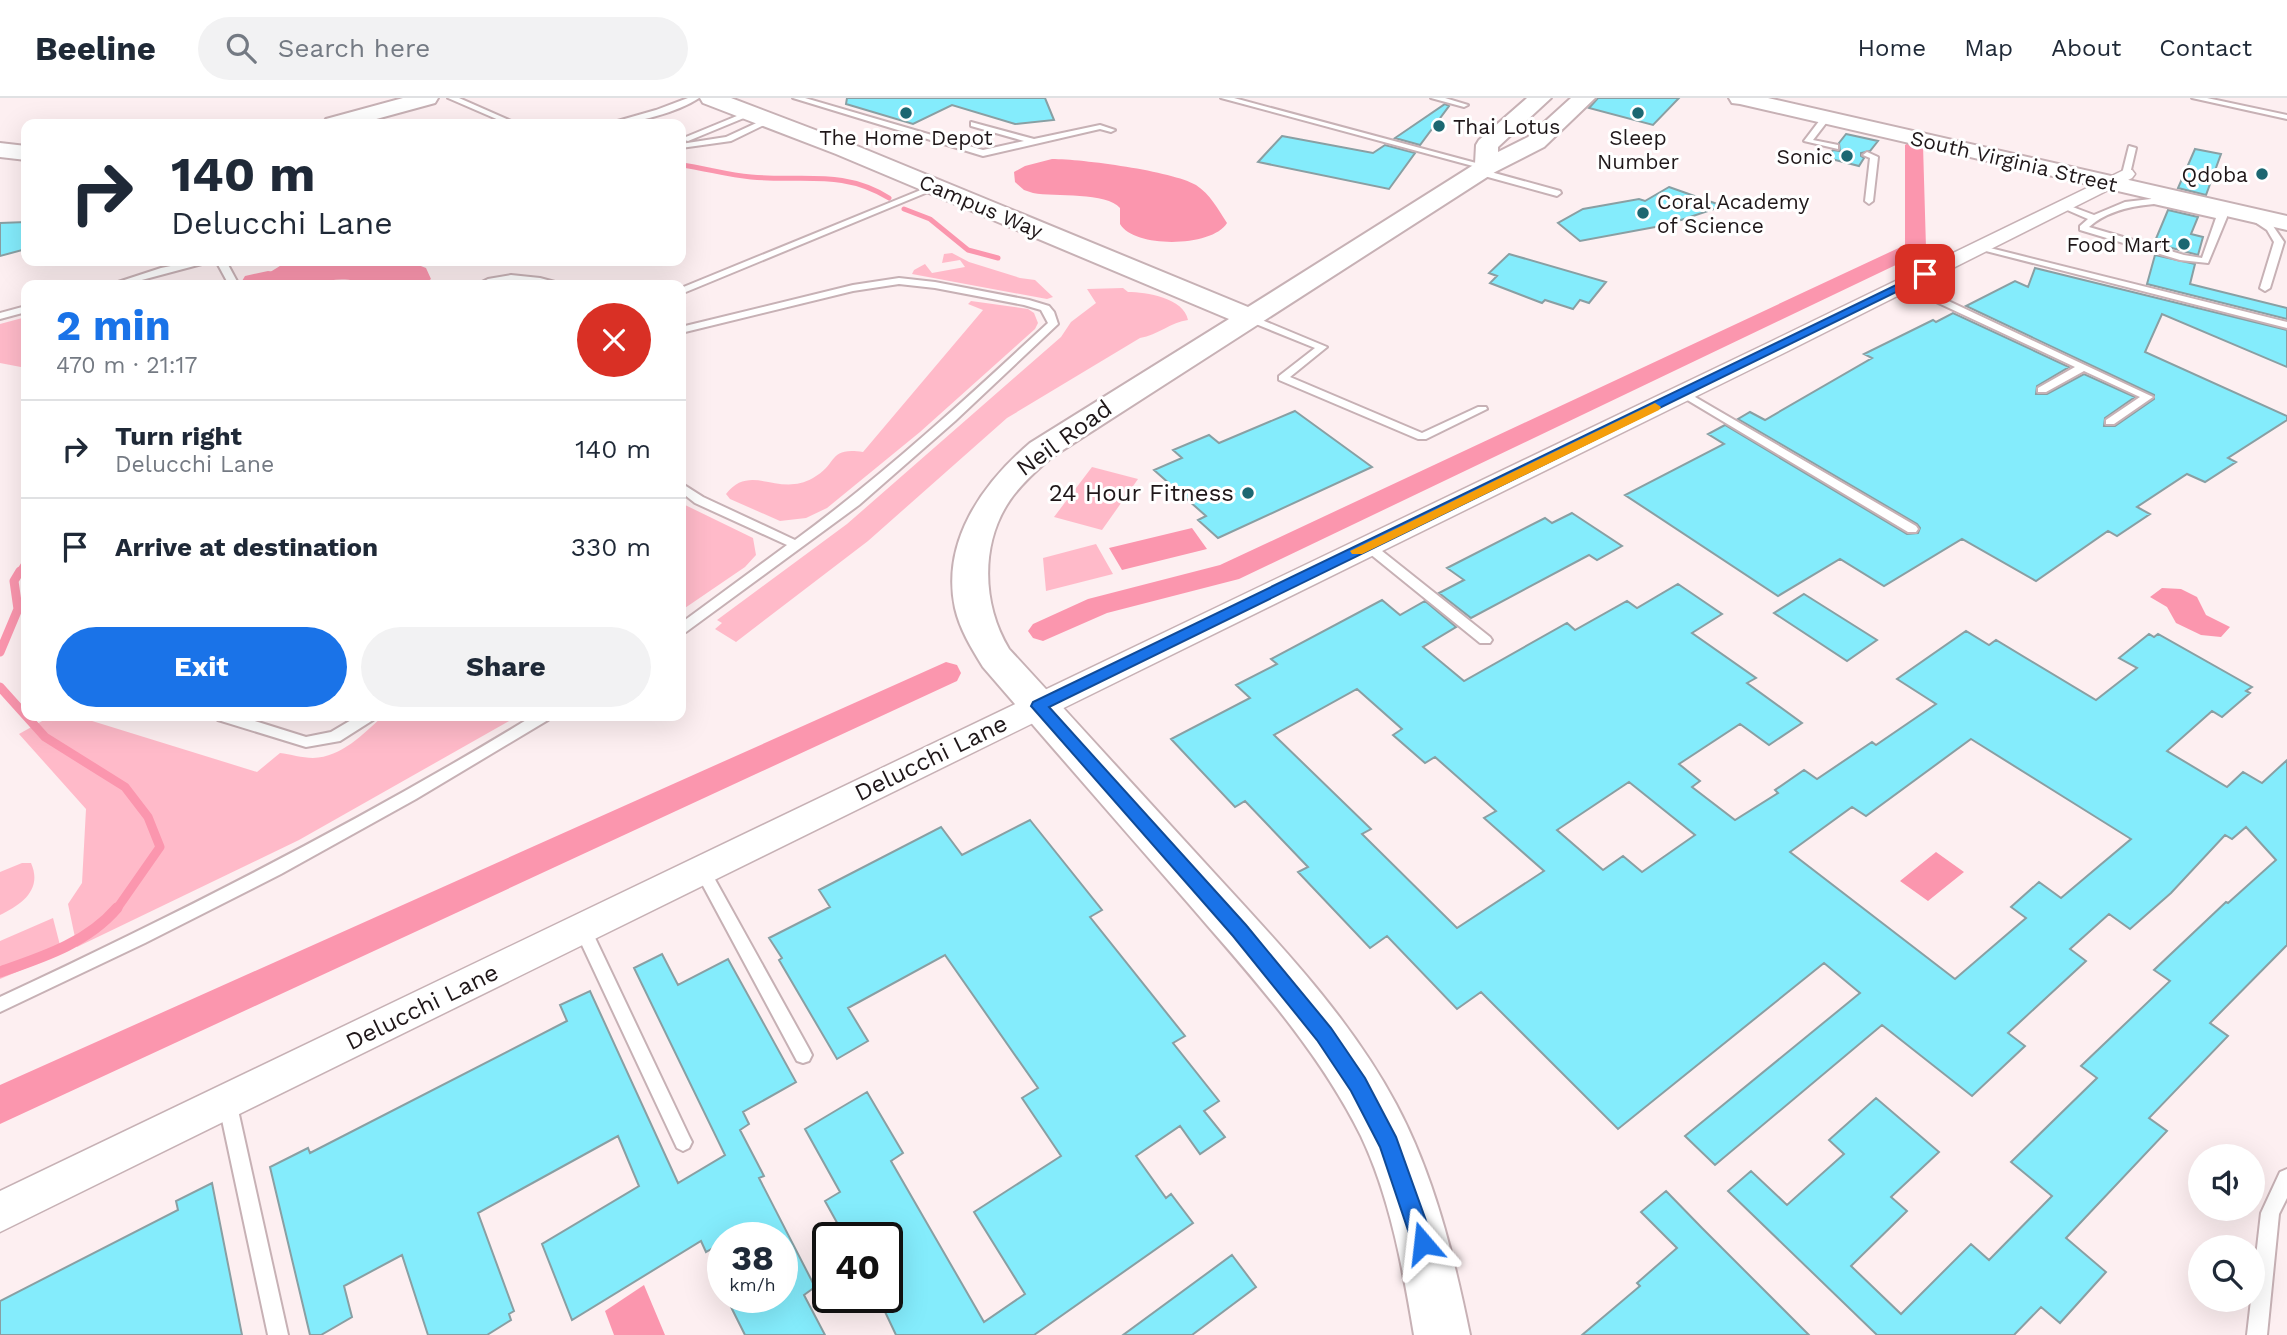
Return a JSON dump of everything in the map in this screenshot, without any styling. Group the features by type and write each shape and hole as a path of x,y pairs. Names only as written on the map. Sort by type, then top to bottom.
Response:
{"street":[{"path":"352,119 427,98"},
{"name":"Campus Way","path":"711,98 936,187 1250,318"},
{"path":"1483,169 1487,145 1541,98"},
{"name":"Neil Road","path":"1441,1335 1429,1264 1410,1203 1389,1144 1358,1085 1283,980 996,658 975,617 969,595 971,567 976,535 985,511 999,489 1041,450 1483,169 1536,142 1584,98"},
{"name":"South Virginia Street","path":"1740,98 1826,118 2122,168 2156,197 2223,213 2251,215 2284,235"},
{"name":"South Virginia Street","path":"1793,98 2122,168 2287,210"},
{"path":"0,150 21,152"},
{"name":"Delucchi Lane","path":"0,1212 1905,284 2062,206 2122,168"}],"lane":[{"path":"452,98 502,119"},
{"path":"631,119 695,98"},
{"path":"797,98 983,153 1100,127 1111,130"},
{"path":"1225,98 1483,169 1557,193"},
{"path":"1435,98 1464,105"},
{"path":"2196,98 2287,117"},
{"path":"686,139 761,116"},
{"path":"686,145 728,139 761,116"},
{"path":"1826,118 1808,141 1835,147"},
{"path":"974,124 1033,142"},
{"path":"1867,155 1874,157 1869,201"},
{"path":"686,289 936,187"},
{"path":"2156,197 2127,204 2094,218 2083,228 2183,258 2204,261 2223,213"},
{"path":"2062,206 2094,218"},
{"path":"2265,288 2284,235"},
{"path":"1980,247 2287,325"},
{"path":"131,280 180,266"},
{"path":"160,280 205,266"},
{"path":"491,280 506,273 538,280"},
{"path":"686,329 853,288 899,281 1026,302 1049,312 1052,327 855,502 686,625"},
{"path":"1905,284 2148,397 2110,422"},
{"path":"0,316 21,310"},
{"path":"1250,318 1322,347 1283,379 1422,437 1482,409"},
{"path":"2042,390 2083,367"},
{"path":"1683,393 1912,528"},
{"path":"686,491 699,500 797,545"},
{"path":"1368,546 1485,640"},
{"path":"239,721 306,742 335,737 360,721"},
{"path":"0,1005 159,931 351,830 535,721"},
{"path":"702,869 803,1055"},
{"path":"582,928 683,1142"},
{"path":"227,1101 278,1335"},
{"path":"2258,1335 2270,1213 2287,1178"}],"shaded area":[{"path":"1052,159 1126,167 1184,180 1205,193 1227,223 1219,231 1191,240 1174,242 1141,238 1128,232 1120,224 1120,208 1104,199 1033,193 1024,190 1015,182 1014,172 1025,166"},
{"path":"952,253 969,262 1035,280 1053,297 1047,299 912,274 925,264 932,273 965,267 960,260 942,263 944,254"},
{"path":"280,266 421,266 426,268 431,279 270,280 267,274"},
{"path":"1123,288 1128,292 1154,295 1172,301 1185,312 1188,320 1140,338 1007,418 868,541 736,642 715,629 722,623 717,620 847,524 1061,337 1071,322 1096,303 1087,289"},
{"path":"971,301 1028,309 1034,313 1038,323 1035,329 920,432 827,508 806,518 780,521 730,499 726,494 735,485 745,481 800,483 821,473 838,454 863,452 983,310 968,304"},
{"path":"21,318 21,367 0,363 0,324"},
{"path":"1092,467 1138,479 1102,530 1054,517"},
{"path":"686,505 753,538 756,555 745,567 686,607"},
{"path":"1192,528 1207,549 1122,570 1109,548"},
{"path":"1096,544 1113,574 1046,591 1043,558"},
{"path":"2162,588 2181,589 2197,597 2206,615 2230,627 2221,637 2201,635 2176,623 2167,607 2150,597"},
{"path":"42,721 92,721 257,772 280,753 313,758 333,754 360,737 378,721 509,721 299,840 77,947 68,904 82,883 86,809 19,734"},
{"path":"1936,852 1964,872 1928,901 1900,881"},
{"path":"22,863 31,863 34,873 32,889 22,901 0,915 0,872"},
{"path":"53,918 62,953 0,979 0,941"},
{"path":"644,1285 665,1335 614,1335 605,1311"}],"building":[{"path":"847,98 1045,98 1054,120 1015,124 952,105 913,124 846,104"},
{"name":"Sleep Number","path":"1598,98 1679,98 1653,125 1589,108"},
{"path":"1445,104 1449,106 1420,145 1395,138"},
{"name":"Sonic","path":"1846,134 1878,141 1870,151 1861,153 1864,158 1859,166 1827,158 1833,150 1840,151 1839,143"},
{"path":"1282,136 1373,153 1385,145 1415,153 1389,189 1258,162"},
{"path":"2195,149 2221,154 2206,195 2178,188"},
{"name":"Coral Academy of Science","path":"1669,187 1723,206 1666,225 1580,241 1558,223 1583,209 1639,199 1645,201"},
{"path":"2168,210 2198,217 2191,234 2203,237 2198,255 2157,244 2158,241 2155,241"},
{"path":"21,222 21,250 0,256 0,223"},
{"path":"1509,254 1606,282 1589,303 1580,300 1573,309 1545,300 1542,303 1490,283 1497,276 1489,273"},
{"path":"2155,255 2195,264 2190,284 2287,308 2287,319 2147,284"},
{"path":"2035,268 2287,330 2287,367 2162,314 2145,352 2287,416 2287,420 2228,458 2236,462 2205,482 2187,474 2137,507 2150,514 2117,536 2108,531 2036,581 1962,539 1884,586 1840,559 1778,596 1625,495 1724,444 1708,434 1725,425 1907,534 1918,533 1920,528 1917,524 1738,419 1750,412 1765,420 1872,358 1864,354 1953,313 2069,367 2037,386 2036,394 2047,394 2084,374 2135,397 2105,418 2104,426 2115,426 2154,399 2154,395 1966,306 2015,281 2028,287"},
{"name":"24 Hour Fitness","path":"1295,411 1372,467 1218,538 1198,520 1206,516 1154,470 1182,458 1173,450 1209,435 1219,443"},
{"path":"1572,513 1622,546 1597,560 1589,555 1471,618 1439,593 1464,580 1447,568 1545,518 1552,523"},
{"path":"1678,584 1722,614 1692,633 1756,678 1747,683 1802,723 1769,745 1740,724 1679,764 1700,781 1692,787 1735,820 1778,793 1775,790 1804,770 1817,779 1872,742 1876,745 1936,704 1897,679 1966,631 1989,645 1996,640 2096,700 2137,668 2119,658 2149,634 2154,637 2158,634 2252,687 2246,691 2250,693 2222,717 2212,711 2167,751 2227,787 2243,772 2262,783 2287,760 2287,945 2210,1023 2228,1036 2149,1118 2167,1131 2066,1238 2106,1272 2060,1323 2041,1307 2014,1335 1877,1335 1728,1191 1751,1171 1787,1205 1844,1154 1829,1140 1876,1098 1939,1152 1891,1197 1907,1211 1851,1266 1901,1314 1971,1244 1989,1260 2052,1196 2011,1162 2097,1078 2081,1066 2170,981 2154,970 2226,902 2276,860 2246,827 2232,839 2225,835 2171,893 2130,929 2109,914 2070,949 2086,961 2008,1033 2025,1046 1972,1096 1882,1025 1715,1165 1685,1136 1860,993 1824,963 1618,1129 1481,992 1457,1009 1387,936 1370,948 1298,872 1308,867 1245,801 1235,807 1171,739 1250,698 1236,685 1277,664 1271,659 1382,600 1400,615 1425,601 1456,627 1423,647 1464,681 1567,623 1575,630 1627,601 1637,608","holes":["1357,689 1402,729 1393,735 1425,763 1435,757 1496,811 1484,818 1544,871 1457,928 1362,834 1371,829 1274,735","1971,739 2131,839 2061,898 2039,882 2011,907 2026,918 1955,979 1790,852 1852,807 1866,816","1629,782 1695,835 1642,872 1623,856 1603,870 1557,830"]},
{"path":"1804,594 1877,640 1847,661 1774,613"},
{"path":"1030,820 1102,910 1090,917 1185,1036 1173,1043 1219,1101 1204,1111 1225,1137 1200,1154 1180,1126 1136,1156 1166,1198 1171,1194 1193,1223 1034,1335 896,1335 886,1313 903,1313 903,1222 837,1222 825,1201 840,1192 805,1129 867,1092 903,1153 891,1161 984,1322 1025,1294 974,1212 1061,1156 1022,1098 1038,1088 945,955 848,1008 868,1041 837,1059 769,938 830,907 819,890 941,827 962,855"},
{"path":"662,954 678,985 728,959 796,1082 743,1112 749,1124 740,1130 764,1176 759,1178 782,1222 707,1222 707,1251 701,1241 572,1320 542,1244 639,1186 618,1136 478,1213 514,1311 509,1314 511,1320 487,1335 428,1335 402,1255 344,1286 352,1317 321,1335 310,1335 270,1167 308,1148 310,1153 567,1021 560,1005 590,991 678,1183 725,1155 634,968"},
{"path":"212,1183 242,1335 0,1335 0,1301 178,1210 176,1201"},
{"path":"1666,1191 1809,1335 1582,1335 1640,1286 1637,1283 1677,1248 1641,1212"},
{"path":"798,1254 812,1281 812,1289 804,1295 825,1335 745,1335 734,1313 798,1313"},
{"path":"1232,1255 1256,1287 1192,1335 1123,1335"}],"waterway":[{"path":"1043,631 1098,606 1229,572 1916,248 1914,145"},
{"path":"686,166 751,177 839,180 872,189 889,198"},
{"path":"904,209 930,219 968,250 998,258"},
{"path":"257,280 268,277"},
{"path":"0,652 18,609 14,581 20,571"},
{"path":"0,1105 946,673"},
{"path":"0,687 21,710"},
{"path":"31,721 45,737 125,787 148,817 160,847 116,910"},
{"path":"0,972 78,940 117,908"}],"slow traffic":[{"path":"1357,551 1655,407"}],"place":[{"name":"The Home Depot","path":"906,113"},
{"name":"Sleep Number","path":"1638,113"},
{"name":"Thai Lotus","path":"1439,126"},
{"name":"Sonic","path":"1847,156"},
{"name":"Qdoba","path":"2262,174"},
{"name":"Coral Academy of Science","path":"1643,213"},
{"name":"Food Mart","path":"2184,244"},
{"name":"24 Hour Fitness","path":"1248,493"}],"route":[{"path":"1423,1243 1389,1144 1358,1085 1324,1034 1240,930 1038,706 1925,274"}]}
